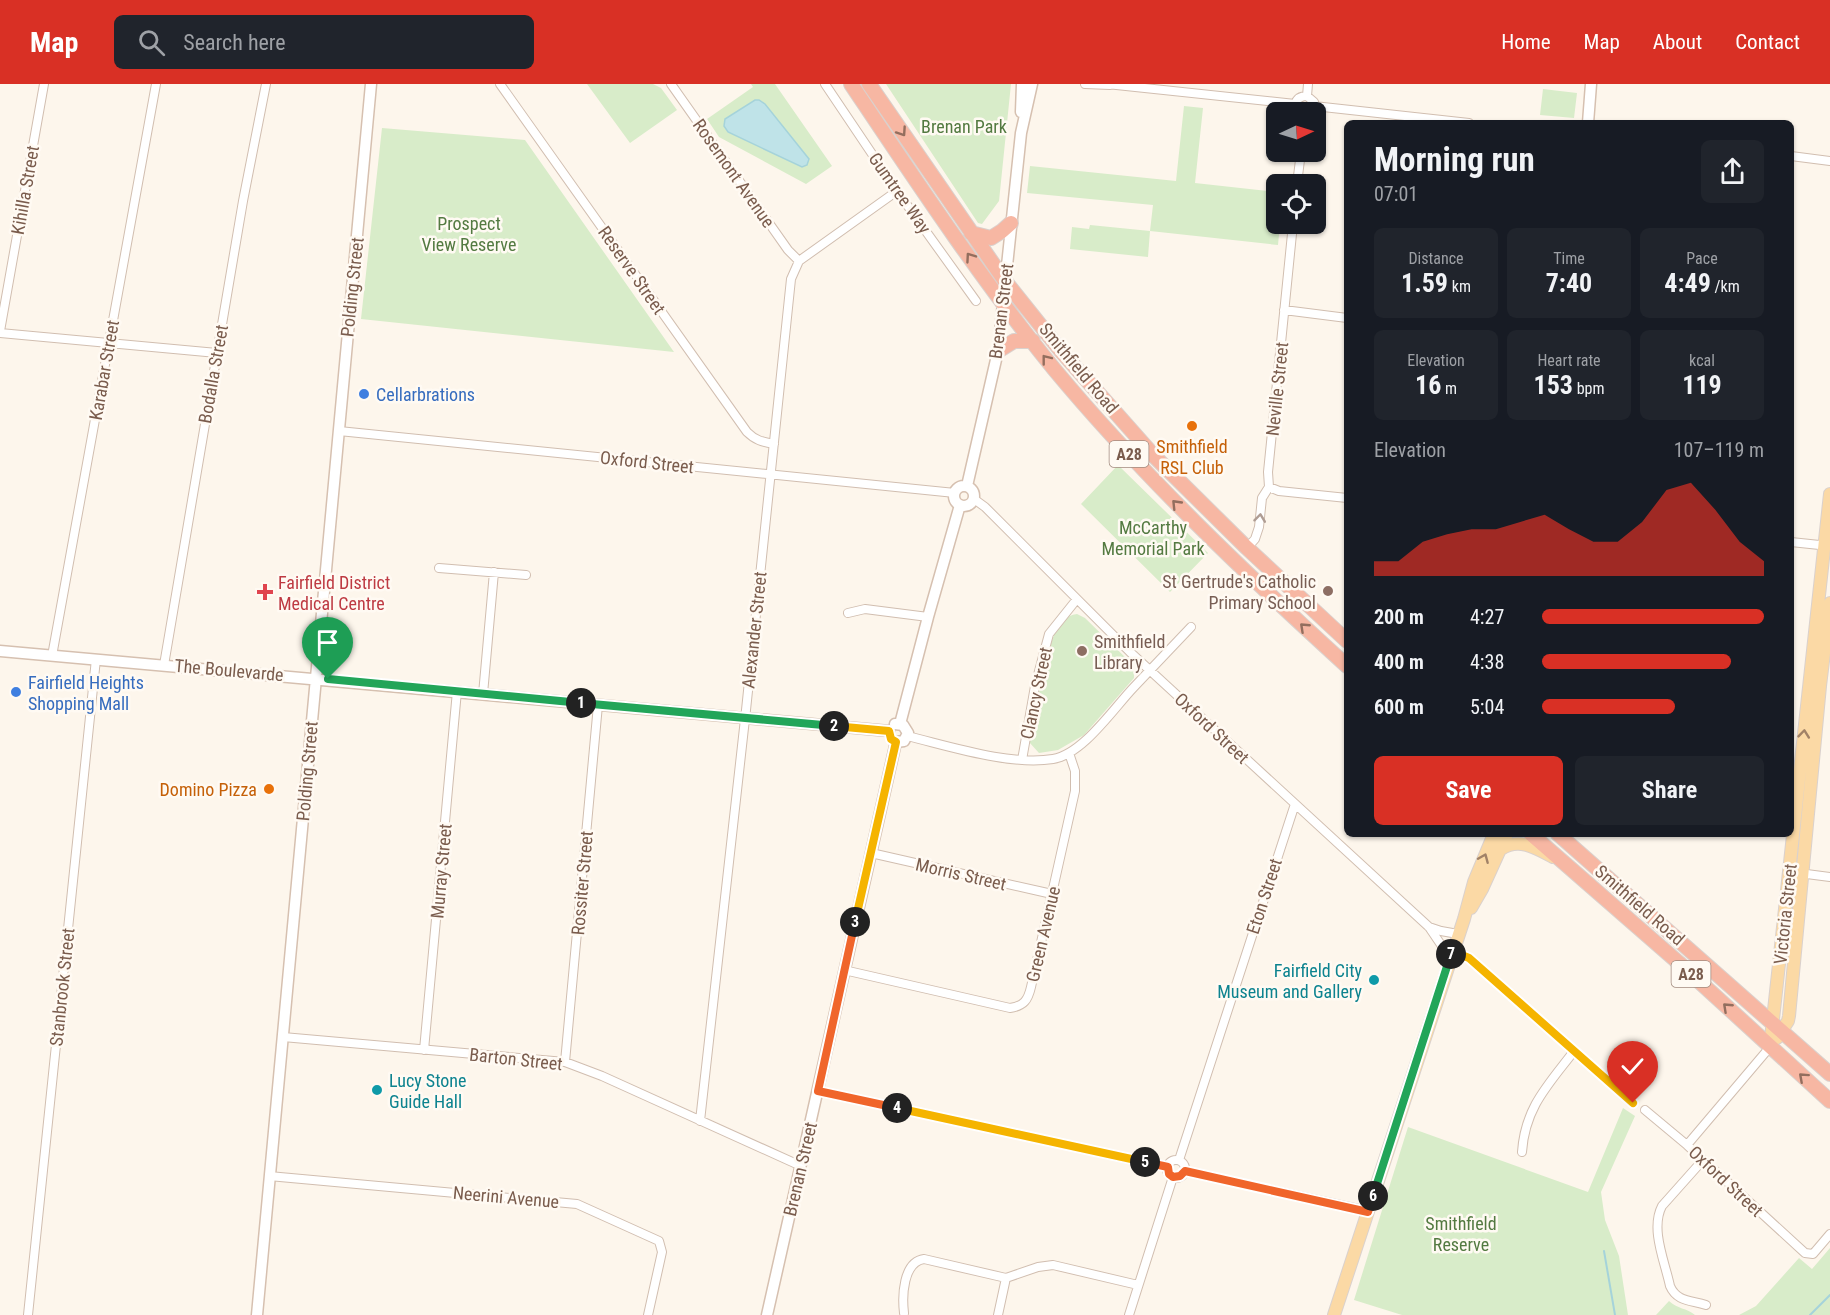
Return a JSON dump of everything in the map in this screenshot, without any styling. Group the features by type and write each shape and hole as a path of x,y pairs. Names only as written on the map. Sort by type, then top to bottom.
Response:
{"highway":[{"name":"Smithfield Road","path":"851,84 1003,304 1127,452 1200,529 1344,663"},
{"name":"Smithfield Road","path":"869,84 1005,281 1061,351 1154,456 1247,548 1344,638"},
{"path":"971,233 991,238 1011,223"},
{"path":"1021,301 1046,320 1084,366"},
{"path":"998,351 1014,342 1033,341"},
{"name":"Smithfield Road","path":"1534,837 1679,963 1830,1101"},
{"name":"Smithfield Road","path":"1561,837 1830,1074"}],"main road":[{"name":"Victoria Street","path":"1796,873 1830,494"},
{"name":"Victoria Street","path":"1770,1047 1778,1027 1830,603"},
{"path":"1334,1315 1464,919 1474,882 1493,837"},
{"path":"1464,919 1482,889 1506,837"},
{"path":"1501,849 1511,844 1526,844 1561,860"}],"street":[{"name":"Kihilla Street","path":"0,332 44,84"},
{"name":"Karabar Street","path":"52,656 156,84"},
{"name":"Bodalla Street","path":"164,665 217,352 266,84"},
{"name":"Polding Street","path":"257,1315 371,84"},
{"name":"Reserve Street","path":"500,84 747,432 762,442 774,444"},
{"name":"Rosemont Avenue","path":"671,84 788,250 799,261"},
{"name":"Gumtree Way","path":"825,84 897,191 976,301"},
{"name":"Brenan Street","path":"967,486 998,351 1021,133 1022,84"},
{"path":"1028,84 1033,84"},
{"name":"Brenan Street","path":"1021,133 1033,84"},
{"path":"1085,84 1109,84 1266,104"},
{"path":"1307,96 1308,84"},
{"path":"1588,120 1591,84"},
{"path":"1298,102 1299,98 1307,96"},
{"path":"1307,96 1312,102"},
{"path":"1326,110 1436,120"},
{"path":"1794,156 1830,160"},
{"path":"799,261 897,191"},
{"name":"Neville Street","path":"1247,548 1257,533 1262,498 1269,487 1268,472 1292,234"},
{"name":"Alexander Street","path":"700,1121 791,279 799,261"},
{"path":"1284,310 1344,318"},
{"path":"0,332 217,352"},
{"name":"Oxford Street","path":"339,431 955,493"},
{"path":"967,486 974,492 974,499 970,504 960,505 955,499 955,493 958,488 967,486"},
{"path":"1269,487 1279,491 1344,498"},
{"name":"Oxford Street","path":"974,499 985,507 1151,671 1429,927 1451,954 1469,958 1633,1103"},
{"path":"900,724 960,505"},
{"path":"1794,542 1827,545"},
{"path":"439,568 526,576"},
{"path":"483,694 494,572"},
{"name":"Clancy Street","path":"1022,760 1035,686 1049,634 1077,599"},
{"path":"848,614 866,609 928,616"},
{"path":"907,736 1022,760 1052,759 1069,753 1090,737 1191,627"},
{"name":"The Boulevarde","path":"0,651 889,731"},
{"name":"Stanbrook Street","path":"28,1315 96,659"},
{"name":"Murray Street","path":"424,1050 457,691"},
{"name":"Rossiter Street","path":"565,1062 598,705"},
{"path":"900,724 907,730 907,736 901,742 896,742 891,739 889,731 892,726 900,724"},
{"name":"Brenan Street","path":"767,1315 896,742"},
{"name":"Green Avenue","path":"844,970 1010,1008 1019,1007 1025,1003 1029,997 1075,790 1075,771 1069,753"},
{"name":"Eton Street","path":"1179,1160 1294,804"},
{"name":"Morris Street","path":"871,853 1052,894"},
{"path":"1796,873 1830,877"},
{"name":"Oxford Street","path":"1429,927 1458,934"},
{"name":"Barton Street","path":"283,1037 565,1062 602,1076 801,1166"},
{"path":"1687,1145 1770,1047"},
{"path":"1522,1152 1523,1134 1529,1115 1538,1098 1574,1051"},
{"path":"818,1091 1168,1167"},
{"name":"Oxford Street","path":"1645,1110 1687,1145 1805,1253 1813,1254 1830,1234"},
{"path":"1168,1167 1179,1160 1185,1165 1185,1171 1173,1177"},
{"path":"1702,1160 1662,1206 1658,1214 1657,1227 1670,1286 1674,1293 1682,1299 1706,1305"},
{"path":"1168,1167 1169,1174 1173,1177"},
{"path":"1185,1171 1368,1212"},
{"name":"Neerini Avenue","path":"269,1176 578,1204 659,1241 662,1252 648,1315"},
{"path":"1129,1315 1173,1177"},
{"path":"904,1313 903,1298 910,1268 920,1260 1006,1278 1038,1267 1053,1265 1138,1285"},
{"path":"998,1315 1006,1278"}],"green space":[{"path":"587,84 653,84 661,88 677,110 630,143"},
{"path":"751,84 775,84 832,166 806,184 719,137 707,119 753,87"},
{"name":"Brenan Park","path":"886,84 1011,84 999,201 982,224 978,223"},
{"path":"1543,89 1577,93 1574,118 1540,115"},
{"path":"1184,106 1203,108 1195,183 1266,191 1266,234 1279,234 1278,245 1150,231 1153,205 1027,193 1030,166 1176,181"},
{"name":"Prospect View Reserve","path":"382,128 525,140 674,352 361,319"},
{"path":"1090,225 1150,231 1148,257 1070,249 1072,227 1089,229"},
{"name":"McCarthy Memorial Park","path":"1118,465 1208,553 1170,592 1081,504"},
{"path":"1077,614 1085,618 1130,662 1134,669 1134,678 1084,735 1058,750 1039,753 1029,742 1049,649 1060,624 1069,616"},
{"name":"Smithfield Reserve","path":"1623,1108 1635,1116 1601,1192 1605,1220 1619,1256 1628,1315 1402,1315 1354,1300 1408,1127 1588,1192"},
{"path":"1830,1248 1830,1315 1739,1315 1756,1306 1799,1258 1812,1269"},
{"path":"1669,1301 1675,1306 1695,1315 1656,1315"}],"water":[{"path":"755,100 765,104 809,159 807,165 802,167 728,132 724,126 725,119"}],"waterway":[{"path":"1604,1251 1615,1315"},
{"path":"1810,1315 1830,1295"}],"place":[{"name":"Cellarbrations","path":"364,394"},
{"name":"Smithfield RSL Club","path":"1192,426"},
{"name":"St Gertrude's Catholic Primary School","path":"1328,591"},
{"name":"Fairfield District Medical Centre","path":"265,592"},
{"name":"Smithfield Library","path":"1082,651"},
{"name":"Fairfield Heights Shopping Mall","path":"16,692"},
{"name":"Domino Pizza","path":"269,789"},
{"name":"Fairfield City Museum and Gallery","path":"1374,980"},
{"name":"Lucy Stone Guide Hall","path":"377,1090"}],"route":[{"path":"328,679 889,731 889,737 896,742 818,1091 1168,1167 1167,1171 1173,1177 1180,1176 1185,1171 1368,1212 1452,951 1469,958 1633,1103"}]}
